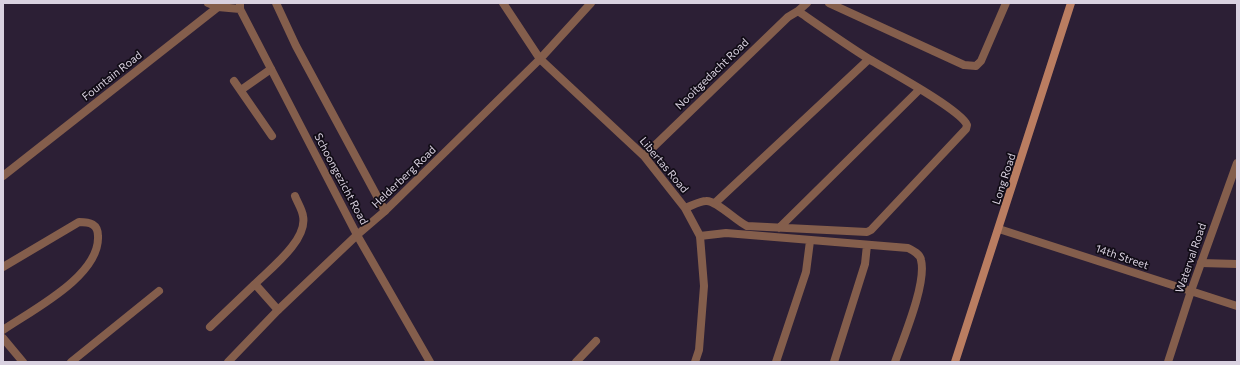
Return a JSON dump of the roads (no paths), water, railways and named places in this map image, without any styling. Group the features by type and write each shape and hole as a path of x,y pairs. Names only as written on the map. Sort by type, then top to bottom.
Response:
{"main road":[{"name":"Long Road","path":"955,362 1072,3"}],"street":[{"path":"208,3 218,7 240,6"},
{"path":"276,3 296,46 385,211"},
{"name":"Libertas Road","path":"504,3 540,58 644,156 685,208 700,236 704,286 699,350 695,362"},
{"name":"Helderberg Road","path":"228,362 278,310 357,235 385,211 540,58 591,3"},
{"name":"Nooitgedacht Road","path":"644,156 788,17 798,12 807,3"},
{"path":"828,3 964,65 976,66 982,61 1006,3"},
{"name":"Schoongezicht Road","path":"240,6 357,235 430,362"},
{"name":"Fountain Road","path":"3,176 218,7"},
{"path":"685,208 707,200 715,203 738,222 747,226 867,232 871,230 966,129 967,125 961,116 920,89 869,59 798,12"},
{"path":"715,203 869,59"},
{"path":"241,90 271,69"},
{"path":"234,81 272,136"},
{"path":"779,228 920,89"},
{"name":"Waterval Road","path":"1168,362 1191,291 1237,162"},
{"path":"210,327 296,242 303,229 303,216 294,196"},
{"path":"3,268 79,222 89,222 98,230 99,244 95,255 87,266 70,283 3,330"},
{"name":"14th Street","path":"999,229 1237,306"},
{"path":"700,236 726,233 908,248 916,252 921,259 922,276 895,362"},
{"path":"776,362 806,272 810,240"},
{"path":"834,362 866,264 867,245"},
{"path":"1201,263 1237,264"},
{"path":"255,284 278,310"},
{"path":"71,362 159,291"},
{"path":"3,338 22,360"},
{"path":"576,362 596,341"}]}
